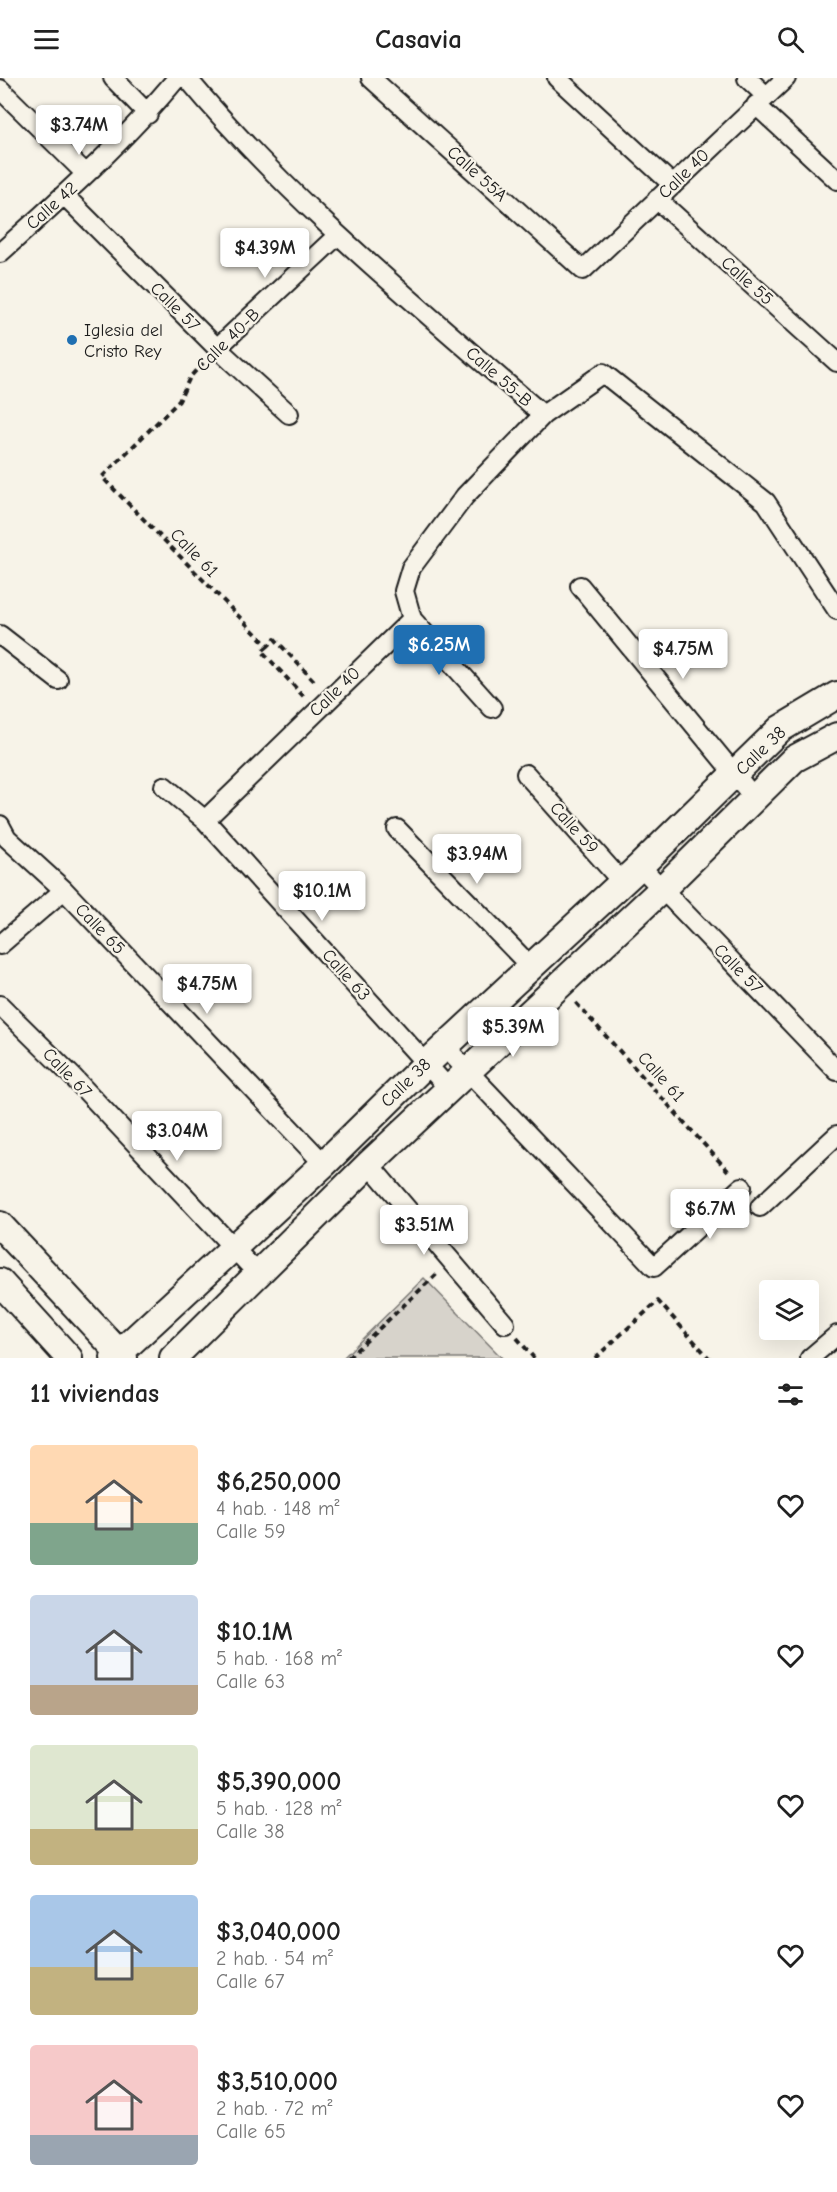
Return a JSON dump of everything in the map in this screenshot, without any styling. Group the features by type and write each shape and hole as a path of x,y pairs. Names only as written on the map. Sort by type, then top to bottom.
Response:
{"street":[{"path":"113,78 148,114"},
{"name":"Calle 42","path":"0,253 87,174 148,114 177,78"},
{"name":"Calle 55-B","path":"187,78 233,133 338,236 543,415 603,373 766,502 837,610"},
{"name":"Calle 55A","path":"371,78 583,270"},
{"path":"557,78 673,185"},
{"path":"747,78 760,100 837,180"},
{"name":"Calle 40","path":"583,270 760,100 786,78"},
{"path":"0,88 87,174"},
{"name":"Calle 57","path":"64,195 217,348 290,414"},
{"name":"Calle 55","path":"657,199 837,362"},
{"name":"Calle 40-B","path":"217,348 338,236"},
{"path":"492,708 412,619 404,591 411,568 465,496 543,415"},
{"path":"580,586 754,799"},
{"name":"Calle 40","path":"205,820 322,703 412,619"},
{"path":"0,635 58,680"},
{"name":"Calle 38","path":"119,1356 324,1164 435,1055 736,775 780,729 837,695"},
{"name":"Calle 38","path":"173,1358 369,1164 661,890 794,759 837,736"},
{"name":"Calle 59","path":"526,774 631,874"},
{"name":"Calle 63","path":"164,786 205,820 435,1055 450,1089"},
{"name":"Calle 65","path":"0,825 8,838 64,890 324,1164"},
{"path":"397,829 531,967"},
{"name":"Calle 57","path":"631,874 661,890 837,1071"},
{"path":"0,945 64,890"},
{"name":"Calle 67","path":"0,1005 72,1076 257,1273"},
{"name":"Calle 63","path":"435,1055 468,1070 654,1267 742,1187"},
{"path":"760,1207 837,1135"},
{"path":"369,1164 506,1324"},
{"path":"0,1225 119,1356"},
{"path":"0,1282 69,1358"},
{"path":"810,1358 837,1335"}],"path":[{"name":"Calle 40-B","path":"102,477 179,401 190,377 217,348"},
{"name":"Calle 61","path":"102,477 268,646"},
{"name":"Calle 61","path":"275,639 322,703 262,651 275,639"},
{"name":"Calle 61","path":"560,985 742,1187"},
{"path":"348,1358 452,1260"},
{"path":"595,1358 658,1301 709,1358"}],"shaded area":[{"path":"424,1278 502,1358 343,1358"}],"place":[{"name":"Iglesia del Cristo Rey","path":"72,340"}]}
